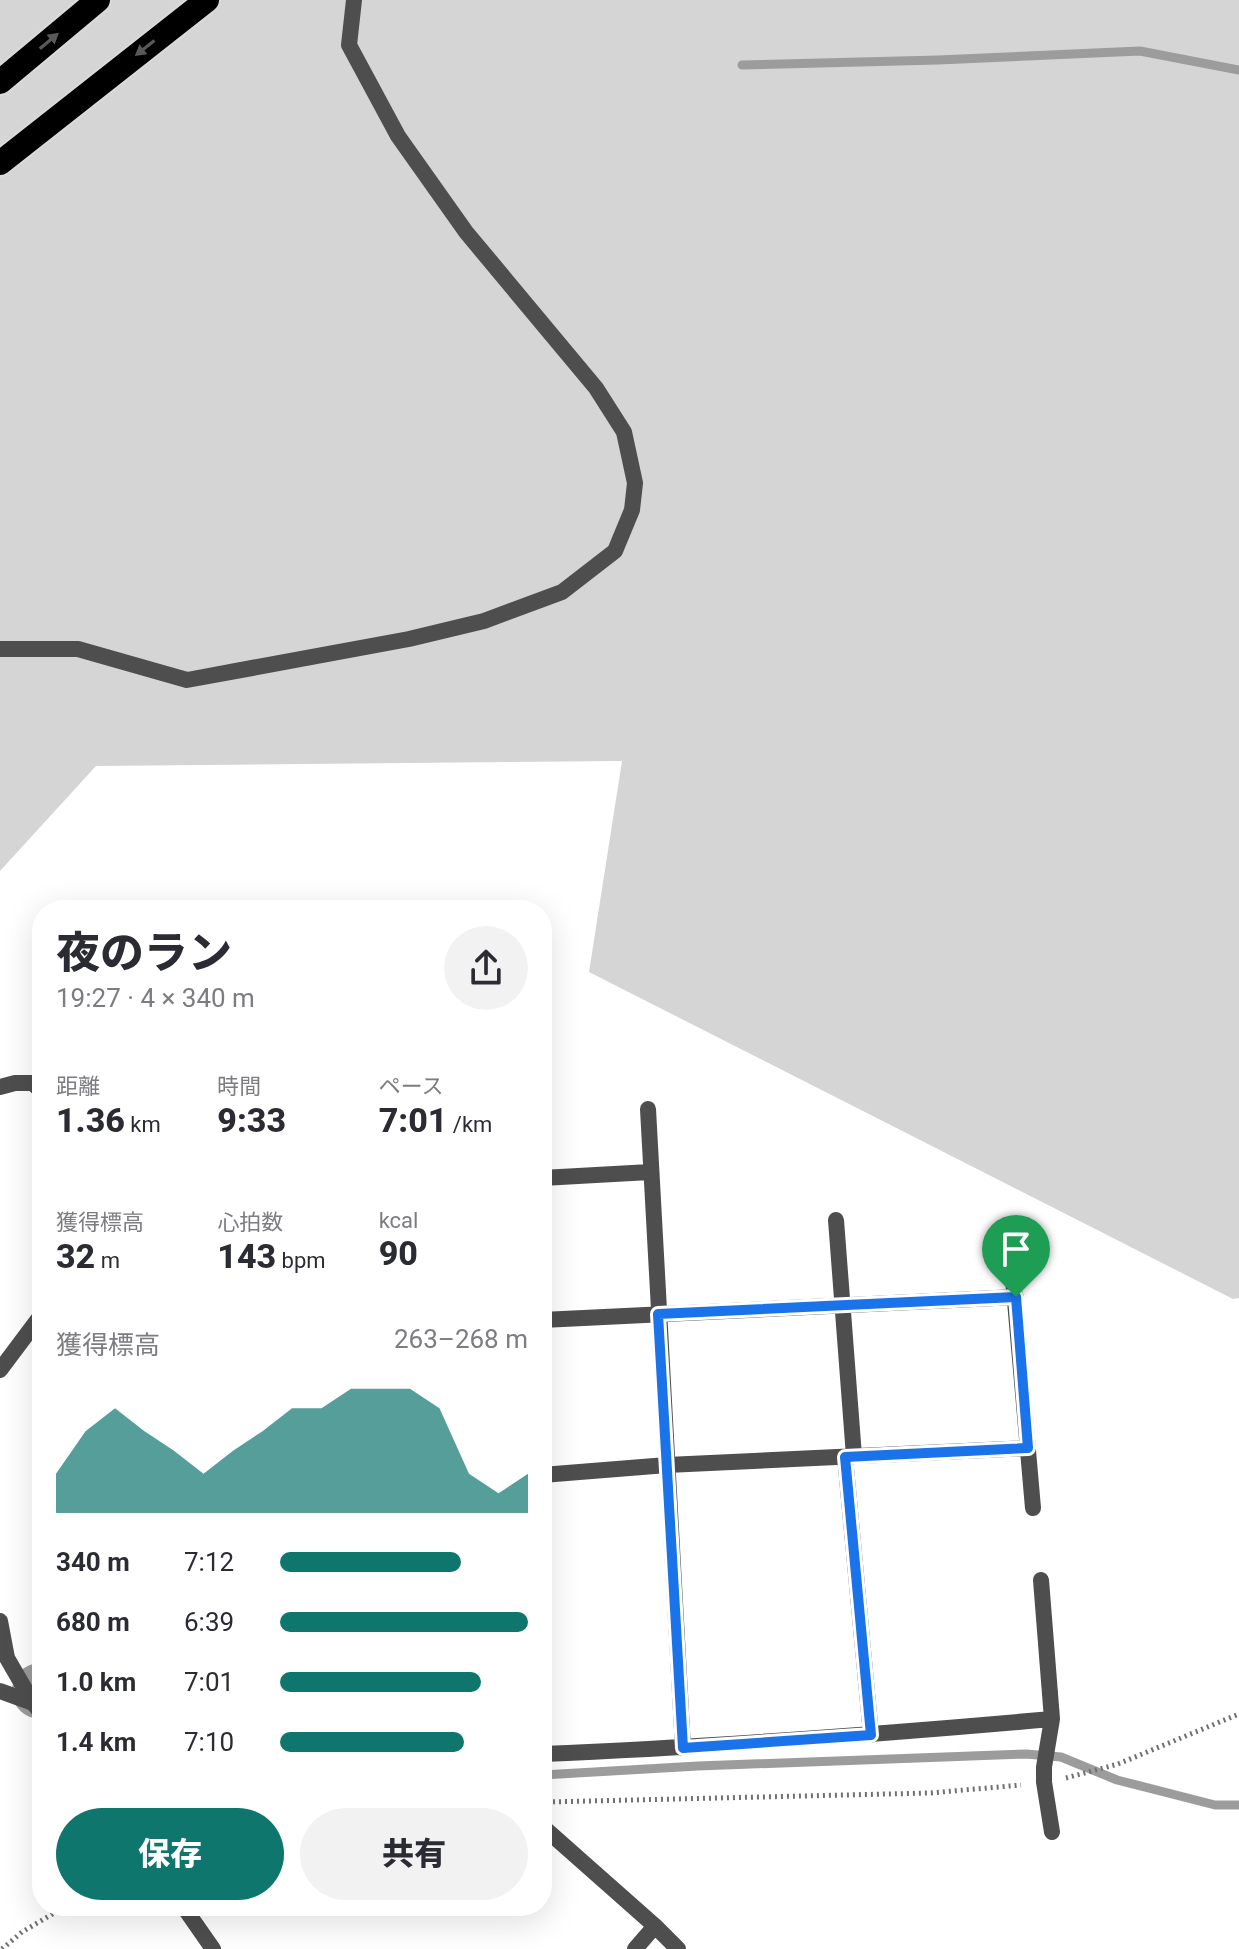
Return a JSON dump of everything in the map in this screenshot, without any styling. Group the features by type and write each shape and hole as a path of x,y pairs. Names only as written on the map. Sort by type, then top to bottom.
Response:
{"highway":[{"path":"0,82 98,0"},
{"path":"0,163 207,0"}],"street":[{"path":"0,649 78,649 187,680 409,639 484,621 562,592 615,551 632,510 635,483 624,432 596,388 466,232 398,136 349,45 354,0"},
{"path":"0,1087 32,1083"},
{"path":"648,1109 683,1748"},
{"path":"552,1177 650,1172"},
{"path":"836,1220 871,1735"},
{"path":"1010,1244 1033,1508"},
{"path":"552,1319 1016,1297"},
{"path":"0,1370 32,1327"},
{"path":"552,1474 667,1465 1028,1448"},
{"path":"1041,1580 1051,1727 1044,1775 1052,1832"},
{"path":"0,1621 7,1658 32,1700"},
{"path":"0,1691 32,1706"},
{"path":"552,1754 1051,1727"},
{"path":"552,1835 678,1949"},
{"path":"190,1916 213,1949"},
{"path":"635,1949 655,1926"}],"path":[{"path":"552,1802 930,1793 1044,1775 1087,1774 1239,1714"},
{"path":"2,1949 22,1932 49,1916"}],"shaded area":[{"path":"0,0 1239,0 1239,1298 1233,1299 589,972 622,761 96,766 0,871"}],"waterway":[{"path":"742,65 1140,51 1239,70"},
{"path":"552,1774 1026,1754 1061,1757 1117,1780 1215,1805 1239,1805"}],"route":[{"path":"1016,1297 1028,1448 845,1457 871,1735 683,1748 658,1314 1016,1297"}]}
